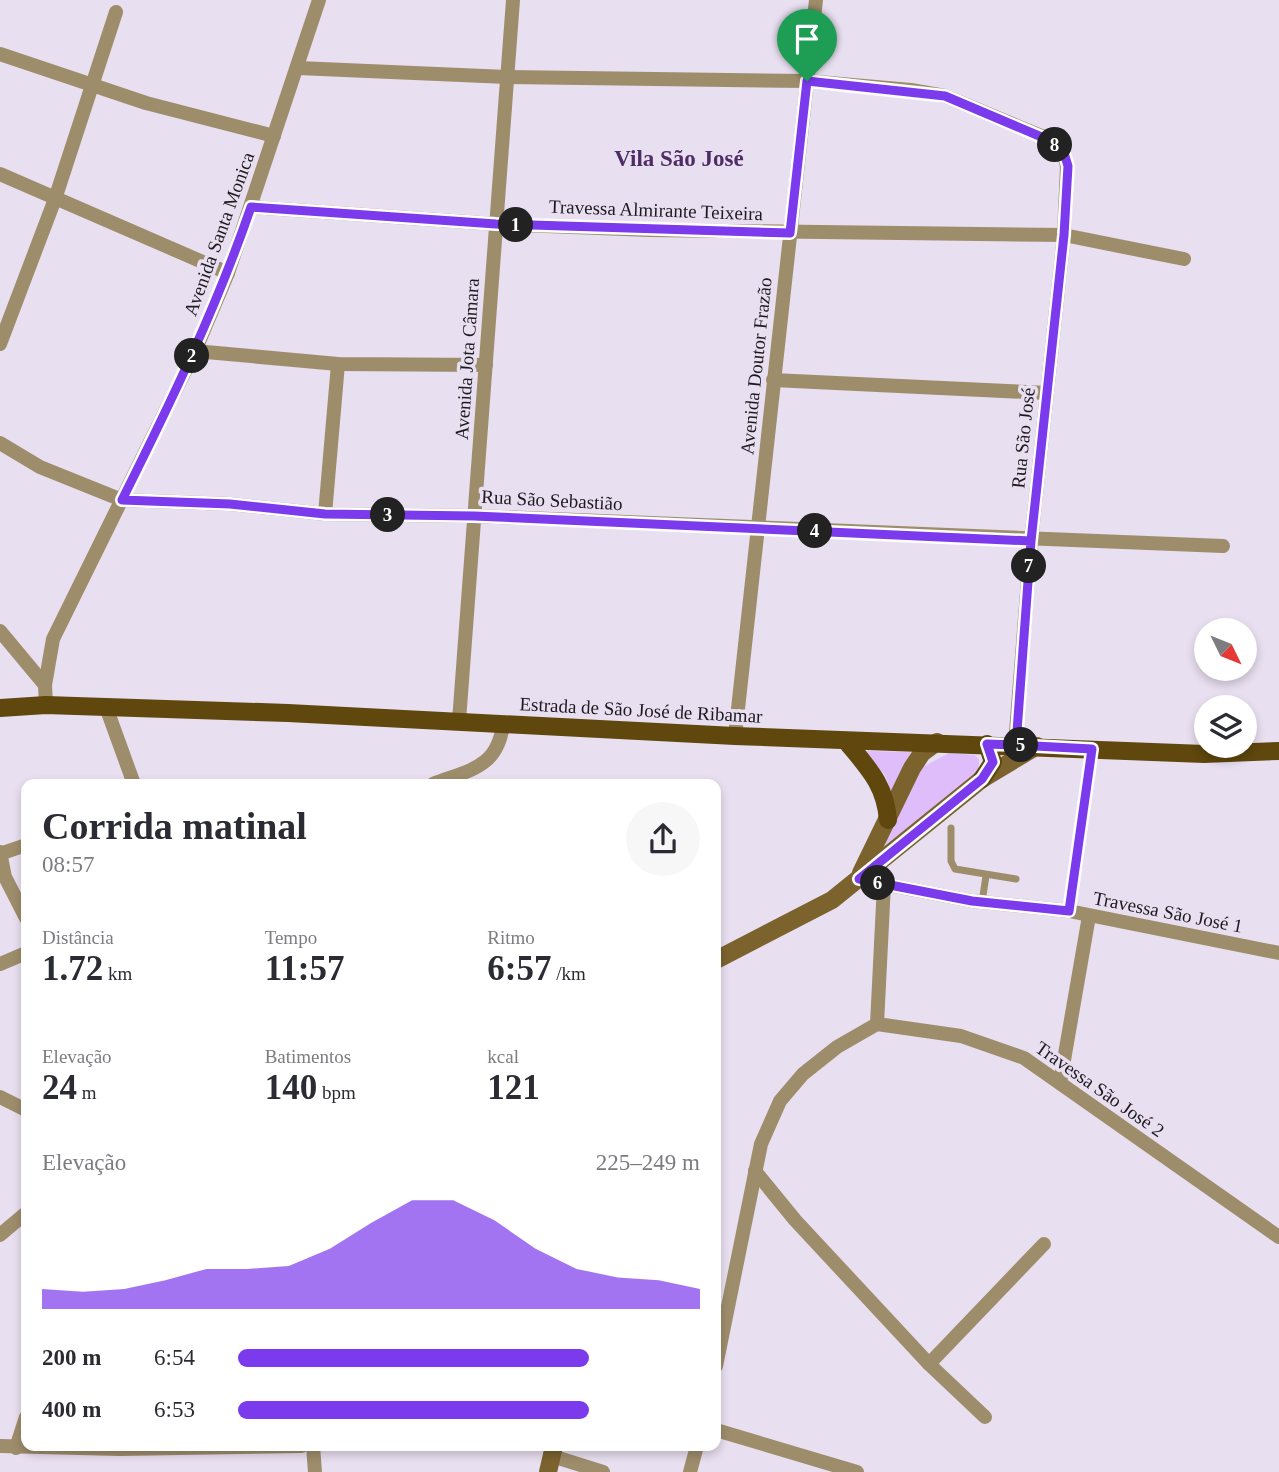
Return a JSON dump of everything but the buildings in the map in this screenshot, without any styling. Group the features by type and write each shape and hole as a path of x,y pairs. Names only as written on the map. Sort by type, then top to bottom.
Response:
{"main road":[{"name":"Estrada de São José de Ribamar","path":"0,708 46,705 106,707 459,721 846,741 937,742 1204,754 1279,751"},
{"path":"846,741 880,784 886,797 888,820"},
{"path":"982,779 993,762 987,744"}],"street":[{"name":"Avenida Santa Monica","path":"46,705 45,685 53,639 195,351 228,273 319,0"},
{"name":"Avenida Jota Câmara","path":"459,721 513,0"},
{"name":"Avenida Doutor Frazão","path":"735,736 816,0"},
{"path":"0,344 55,199 116,12"},
{"path":"0,54 146,103 274,136"},
{"path":"298,68 507,77 807,81"},
{"name":"Rua São José","path":"807,81 945,96 1051,141 1064,153 1068,166 1064,235 1031,541 1016,745"},
{"path":"0,174 228,273"},
{"name":"Travessa Almirante Teixeira","path":"251,207 496,224 790,233 1064,235 1184,259"},
{"path":"195,351 338,364 486,365"},
{"path":"325,514 338,364"},
{"path":"774,380 1046,393"},
{"name":"Rua São Sebastião","path":"0,443 40,467 122,500 230,504 325,514 474,516 1031,541 1223,546"},
{"path":"0,631 45,685"},
{"path":"106,707 132,779"},
{"path":"446,779 484,765 496,751 503,724"},
{"path":"859,879 916,761 937,742"},
{"path":"721,957 820,907 859,879 982,779 1037,746"},
{"path":"21,847 0,853 5,877 21,908"},
{"name":"Travessa São José 1","path":"859,879 982,902 1069,911 1279,953"},
{"path":"721,1341 761,1144 780,1101 803,1074 837,1046 877,1024 884,884"},
{"path":"1060,1083 1089,916"},
{"path":"0,964 21,955"},
{"name":"Travessa São José 2","path":"877,1024 950,1034 994,1045 1024,1058 1279,1237"},
{"path":"0,1097 21,1108"},
{"path":"755,1171 795,1220 929,1364 985,1417"},
{"path":"0,1235 21,1217"},
{"path":"929,1364 1044,1244"},
{"path":"721,1431 857,1472"},
{"path":"16,1448 21,1432"},
{"path":"0,1446 21,1448"},
{"path":"313,1451 315,1472"},
{"path":"690,1472 696,1451"},
{"path":"551,1458 603,1472"}],"lane":[{"path":"1069,911 1092,749"},
{"path":"951,828 953,866 986,876 1016,879"},
{"path":"982,902 986,876"}],"shaded area":[{"path":"864,751 911,752 892,795 885,775"},
{"path":"949,753 974,755 979,759 979,770 972,780 882,847 921,768"}],"district":[{"name":"Vila São José","path":"679,158"}],"route":[{"path":"807,81 790,233 496,224 251,207 228,273 195,351 122,500 230,504 325,514 474,516 1031,541 1016,706 1016,745 1092,749 1069,911 972,901 859,879 982,779 993,762 987,744 1016,745 1016,706 1024,624 1031,541 1064,235 1068,166 1064,153 1051,141 945,96 911,90 807,81"}]}
